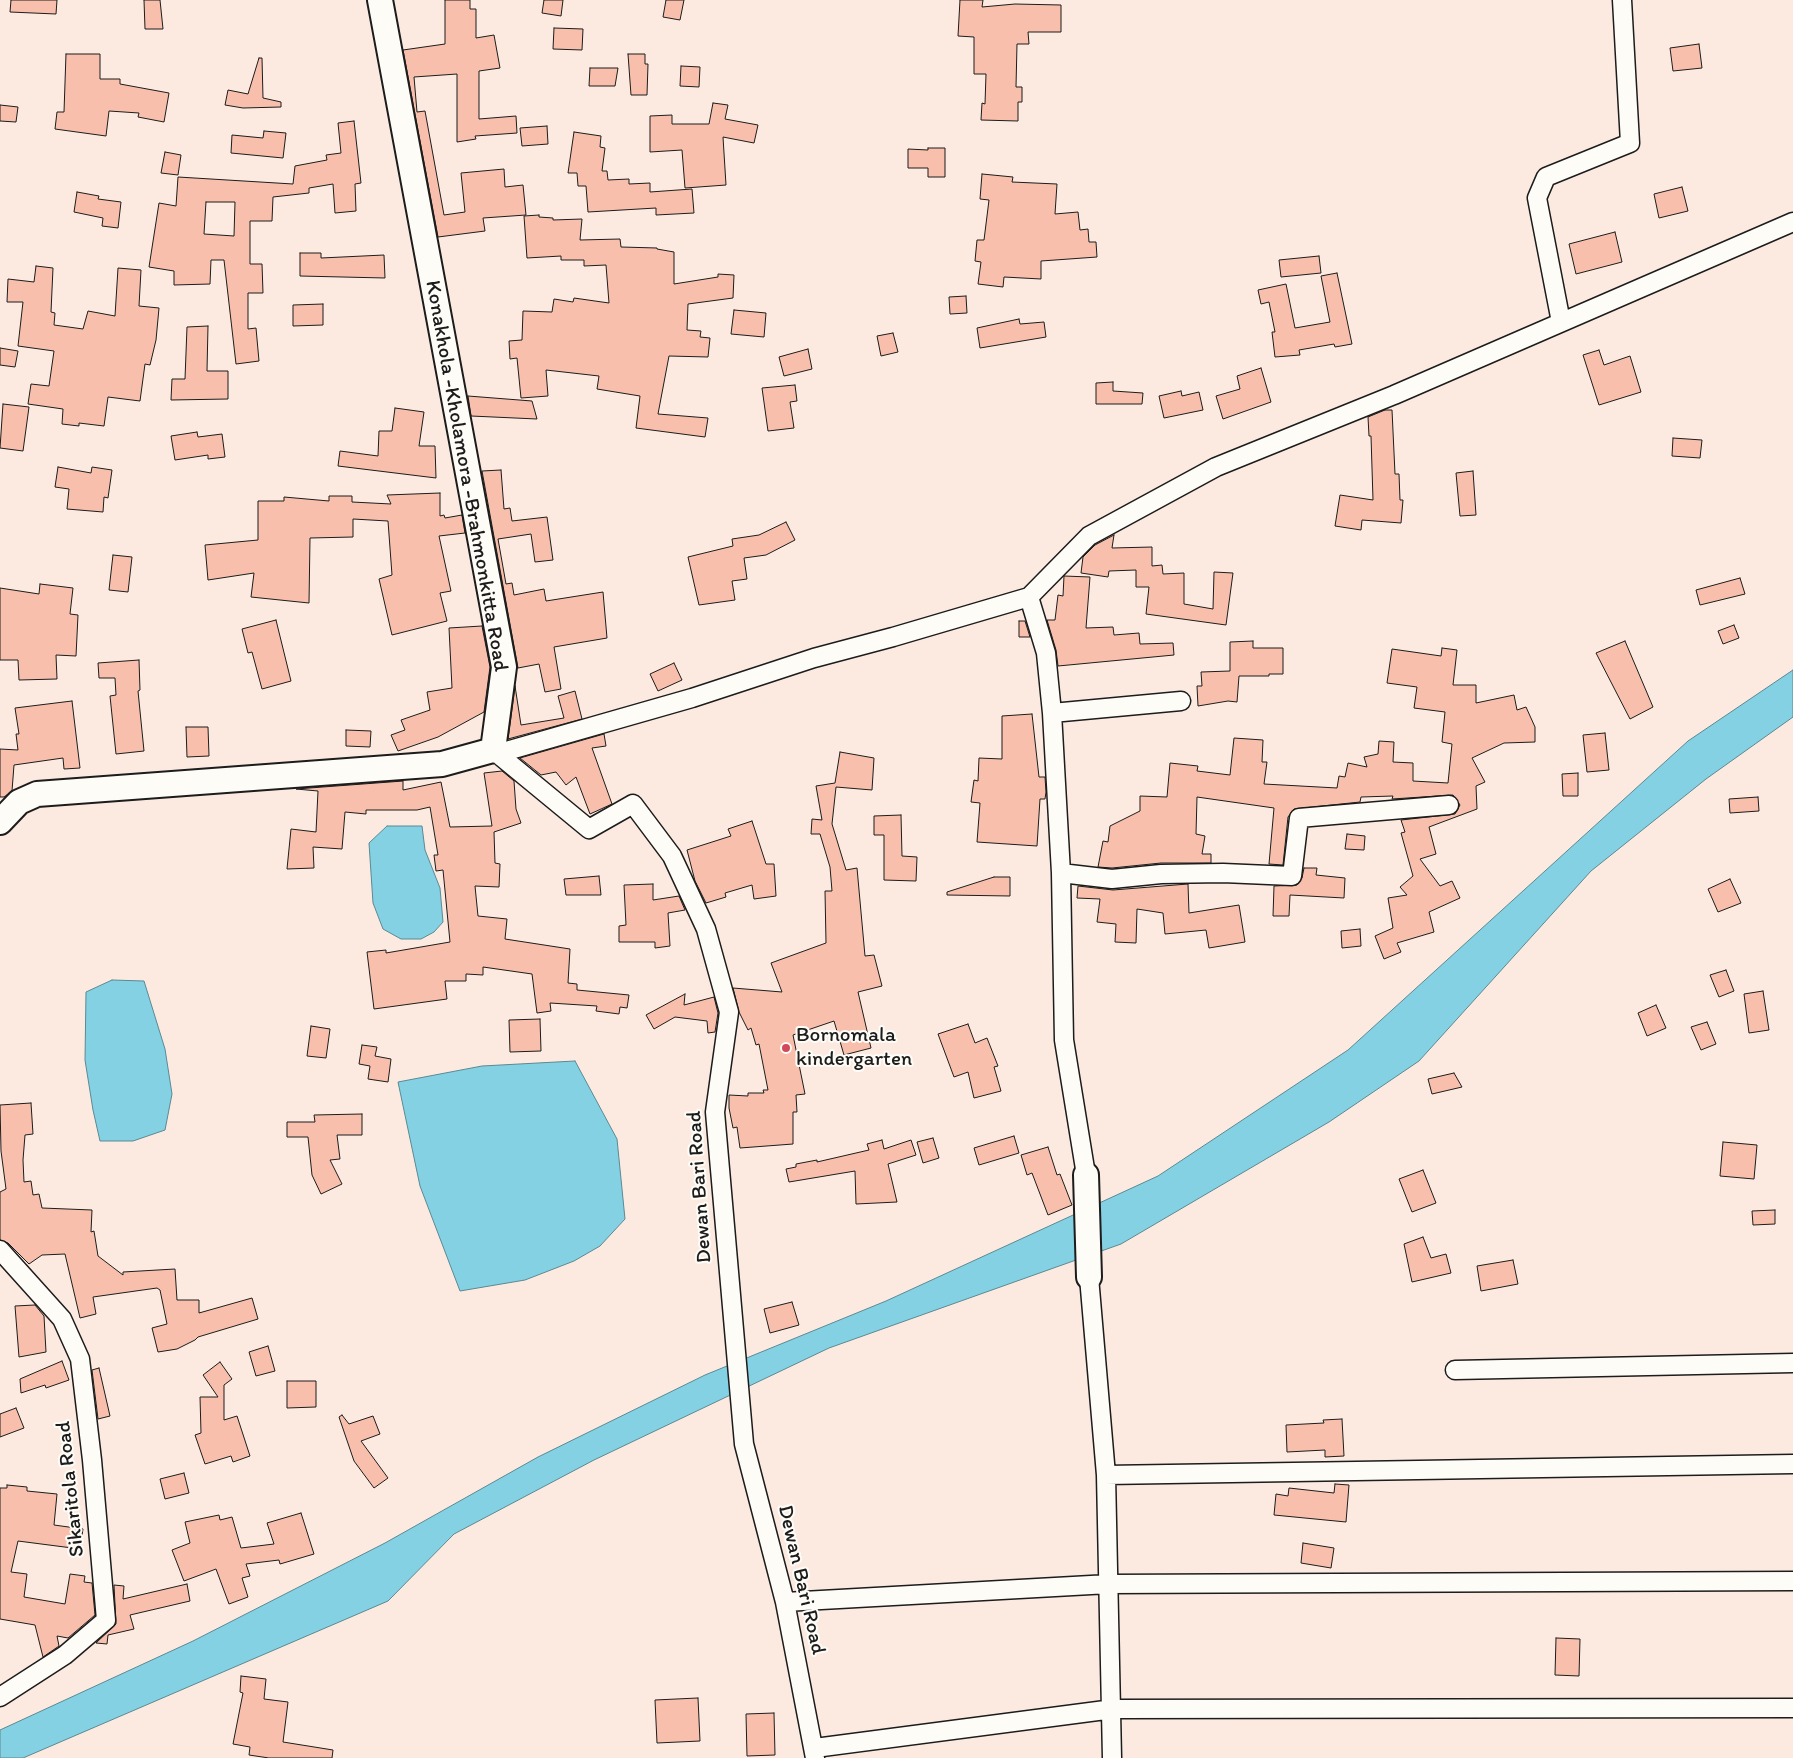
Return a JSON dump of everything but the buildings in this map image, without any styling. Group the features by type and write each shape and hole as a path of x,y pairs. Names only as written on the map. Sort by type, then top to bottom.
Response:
{"main road":[{"name":"Konakhola -Kholamora -Brahmonkitta Road","path":"380,0 504,667 494,752"},
{"path":"0,822 19,802 37,794 442,764 494,752"},
{"path":"1086,1175 1089,1277"}],"street":[{"path":"1561,322 1537,198 1546,177 1630,143 1622,0"},
{"path":"494,752 692,698 814,658 1029,597 1090,536 1216,467 1394,395 1793,222"},
{"path":"1029,597 1046,653 1052,713 1061,873 1064,1040 1086,1175"},
{"path":"1052,713 1181,701"},
{"name":"Dewan Bari Road","path":"494,752 590,829 633,804 672,856 706,930 729,1012 715,1112 744,1444 785,1602 815,1753"},
{"path":"1061,873 1112,879 1161,874 1292,876 1299,818 1449,804"},
{"name":"Sikaritola Road","path":"0,1250 62,1319 80,1359 92,1460 106,1620 65,1655 0,1697"},
{"path":"1089,1277 1106,1474 1110,1584 1112,1758"},
{"path":"1454,1370 1793,1363"},
{"path":"1106,1474 1793,1464"},
{"path":"785,1602 1110,1584 1793,1581"},
{"path":"815,1753 1112,1708 1793,1708"}],"water":[{"path":"1793,670 1793,717 1706,779 1591,871 1419,1061 1329,1122 1121,1244 829,1348 594,1460 454,1534 388,1601 23,1758 0,1758 0,1730 193,1641 385,1543 538,1457 705,1375 886,1301 1158,1176 1348,1050 1688,741"},
{"path":"387,826 422,826 425,850 440,888 443,922 434,932 421,939 401,939 383,929 373,903 369,843"},
{"path":"112,980 144,981 165,1049 172,1094 165,1130 133,1141 100,1141 85,1060 86,992"},
{"path":"575,1061 617,1139 625,1219 600,1246 574,1261 525,1280 460,1291 420,1186 398,1082 482,1066"}],"place":[{"name":"Bornomala kindergarten","path":"786,1048"}]}
